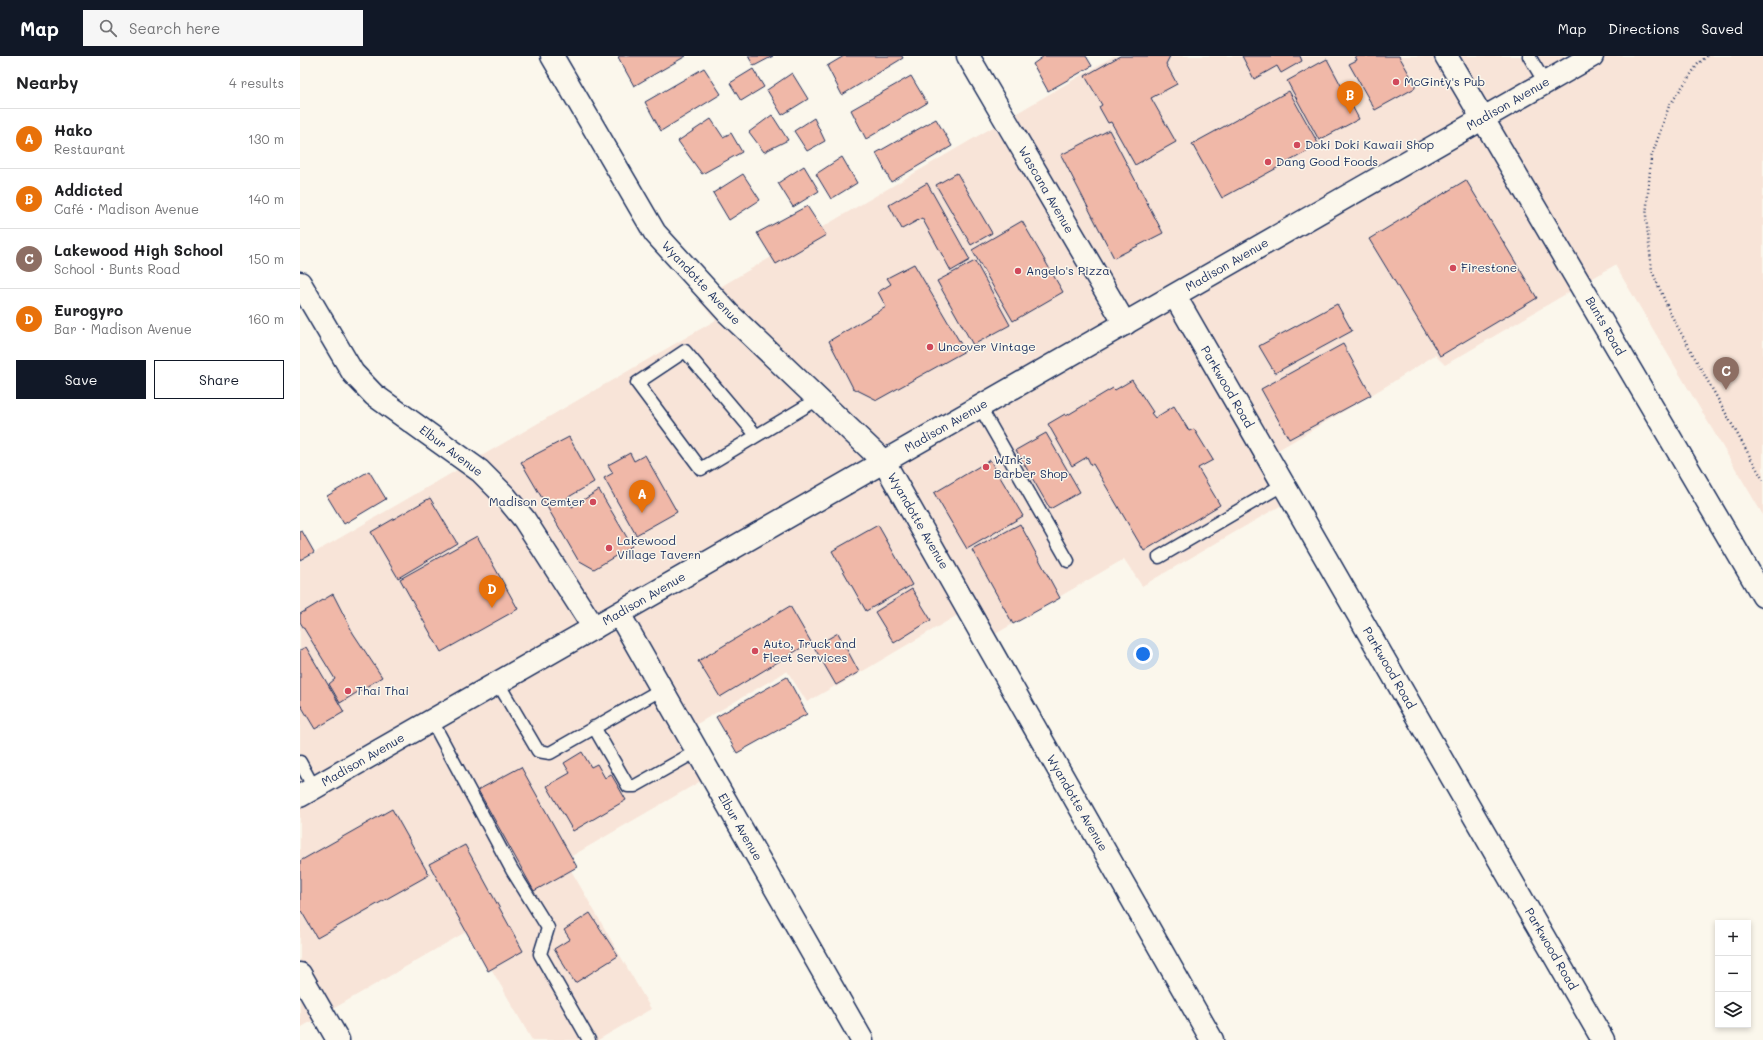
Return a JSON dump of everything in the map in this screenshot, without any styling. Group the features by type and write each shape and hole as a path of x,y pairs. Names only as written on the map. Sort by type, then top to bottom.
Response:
{"street":[{"name":"Wyandotte Avenue","path":"552,56 655,233 728,313 884,462 1212,1040"},
{"name":"Wascana Avenue","path":"968,56 1125,324"},
{"name":"Bunts Road","path":"1446,56 1763,596"},
{"name":"Madison Avenue","path":"307,792 1592,56"},
{"name":"Elbur Avenue","path":"300,283 353,373 374,395 480,471 505,496 524,519 594,628"},
{"name":"Parkwood Road","path":"1174,296 1284,484 1603,1040"},
{"name":"Elbur Avenue","path":"619,614 862,1040"},
{"path":"300,974 338,1040"}],"lane":[{"path":"1529,56 1545,83"},
{"path":"756,435 685,351 637,382 701,470 756,435 818,399"},
{"path":"980,407 1068,561"},
{"path":"1159,557 1284,484"},
{"path":"498,683 538,751 550,753 662,689"},
{"path":"432,721 512,870 548,928 540,954 589,1040"},
{"path":"594,727 628,786 636,786 697,751"},
{"path":"300,762 307,792"}],"path":[{"path":"1707,56 1698,64 1669,106 1651,158 1646,217 1652,271 1671,315 1763,480"}],"shaded area":[{"path":"1114,56 1763,56 1763,515 1615,265 1445,365 1435,355 1388,385 1261,460 1287,502 1142,586 1124,559 980,643 961,613 836,687 835,686 807,702 787,671 680,734 706,778 565,860 651,1009 598,1040 532,1040 469,930 300,1028 300,561 716,320 698,300"}],"building":[{"path":"686,56 634,86 618,57"},
{"path":"748,56 773,56 754,66"},
{"path":"844,56 902,56 903,58 842,95 827,66"},
{"path":"1044,56 1086,56 1092,66 1048,91 1033,64"},
{"path":"1120,56 1170,56 1166,64 1177,84 1151,98 1176,142 1135,165 1111,122 1108,123 1099,107 1102,105 1085,76"},
{"path":"1242,56 1300,56 1302,61 1281,73 1277,66 1254,79"},
{"path":"1355,56 1399,56 1415,84 1415,88 1375,110 1349,64 1357,60"},
{"path":"1327,59 1359,119 1319,140 1287,81"},
{"path":"704,68 721,94 661,131 645,102"},
{"path":"753,69 764,87 741,101 730,83"},
{"path":"792,73 808,99 782,115 767,90"},
{"path":"911,76 927,103 866,139 851,110"},
{"path":"1289,91 1319,145 1222,198 1192,144"},
{"path":"772,115 788,140 764,152 749,132"},
{"path":"814,118 825,141 807,151 794,131"},
{"path":"711,119 723,137 731,133 742,152 702,174 678,141"},
{"path":"936,119 952,146 891,182 876,153"},
{"path":"1109,130 1163,233 1114,258 1061,155"},
{"path":"842,157 857,183 831,199 816,174"},
{"path":"804,166 819,191 793,207 778,183"},
{"path":"957,173 992,233 971,245 936,185"},
{"path":"743,174 760,200 729,220 713,193"},
{"name":"Firestone","path":"1466,180 1537,298 1440,356 1369,239"},
{"path":"927,183 970,260 951,271 922,218 902,229 889,205"},
{"path":"807,206 826,235 776,264 757,233"},
{"name":"Angelo's Pizza","path":"1022,221 1063,292 1013,321 972,250"},
{"path":"975,261 1010,325 973,345 937,281"},
{"path":"914,264 965,351 877,400 853,388 829,341 886,307 878,292 891,284 887,278"},
{"path":"1337,304 1352,331 1275,373 1259,346"},
{"path":"1343,344 1371,395 1289,439 1261,389"},
{"path":"1132,380 1153,412 1151,413 1155,418 1174,406 1189,431 1194,429 1213,460 1198,468 1220,505 1144,551 1093,464 1091,465 1087,457 1072,466 1048,424 1065,414 1066,416 1113,388 1115,390"},
{"path":"1046,433 1080,492 1050,509 1016,450"},
{"name":"Madison Cemter","path":"569,437 594,482 567,498 572,507 599,490 632,546 594,569 578,560 521,462"},
{"path":"630,453 634,461 645,455 677,512 636,535 604,478 613,473 608,465"},
{"path":"990,460 1023,516 967,549 934,493"},
{"path":"369,471 386,499 344,524 327,496"},
{"path":"430,498 457,543 398,578 371,532"},
{"path":"1020,524 1060,598 1013,624 972,550"},
{"path":"878,525 912,585 866,611 832,551"},
{"path":"302,531 314,552 300,560 300,532"},
{"path":"477,536 518,609 441,652 400,579"},
{"path":"912,589 931,620 894,643 875,612"},
{"path":"333,594 353,633 382,677 340,703 329,684 335,679 300,622 300,614"},
{"name":"Auto, Truck and Fleet Services","path":"790,606 811,642 720,697 698,661"},
{"path":"838,633 859,672 836,685 814,647"},
{"path":"306,647 344,712 315,729 300,704 300,650"},
{"path":"787,677 807,714 737,753 716,717"},
{"path":"582,752 591,767 597,764 605,778 611,774 626,800 573,831 547,786 570,773 564,763"},
{"path":"521,767 577,867 534,891 478,790"},
{"path":"392,809 429,875 317,938 300,909 300,861"},
{"path":"465,845 523,951 488,971 429,864"},
{"path":"590,913 618,956 575,983 554,949 570,939 564,930"}],"place":[{"name":"McGinty's Pub","path":"1396,82"},
{"name":"Addicted","path":"1350,114"},
{"name":"Doki Doki Kawaii Shop","path":"1297,145"},
{"name":"Dang Good Foods","path":"1268,162"},
{"name":"Firestone","path":"1453,268"},
{"name":"Angelo's Pizza","path":"1018,271"},
{"name":"Uncover Vintage","path":"930,347"},
{"name":"Lakewood High School","path":"1726,390"},
{"name":"WInk's Barber Shop","path":"986,467"},
{"name":"Madison Cemter","path":"593,502"},
{"name":"Hako","path":"642,513"},
{"name":"Lakewood Village Tavern","path":"609,548"},
{"name":"Eurogyro","path":"492,608"},
{"name":"Auto, Truck and Fleet Services","path":"755,651"},
{"name":"Thai Thai","path":"348,691"}]}
